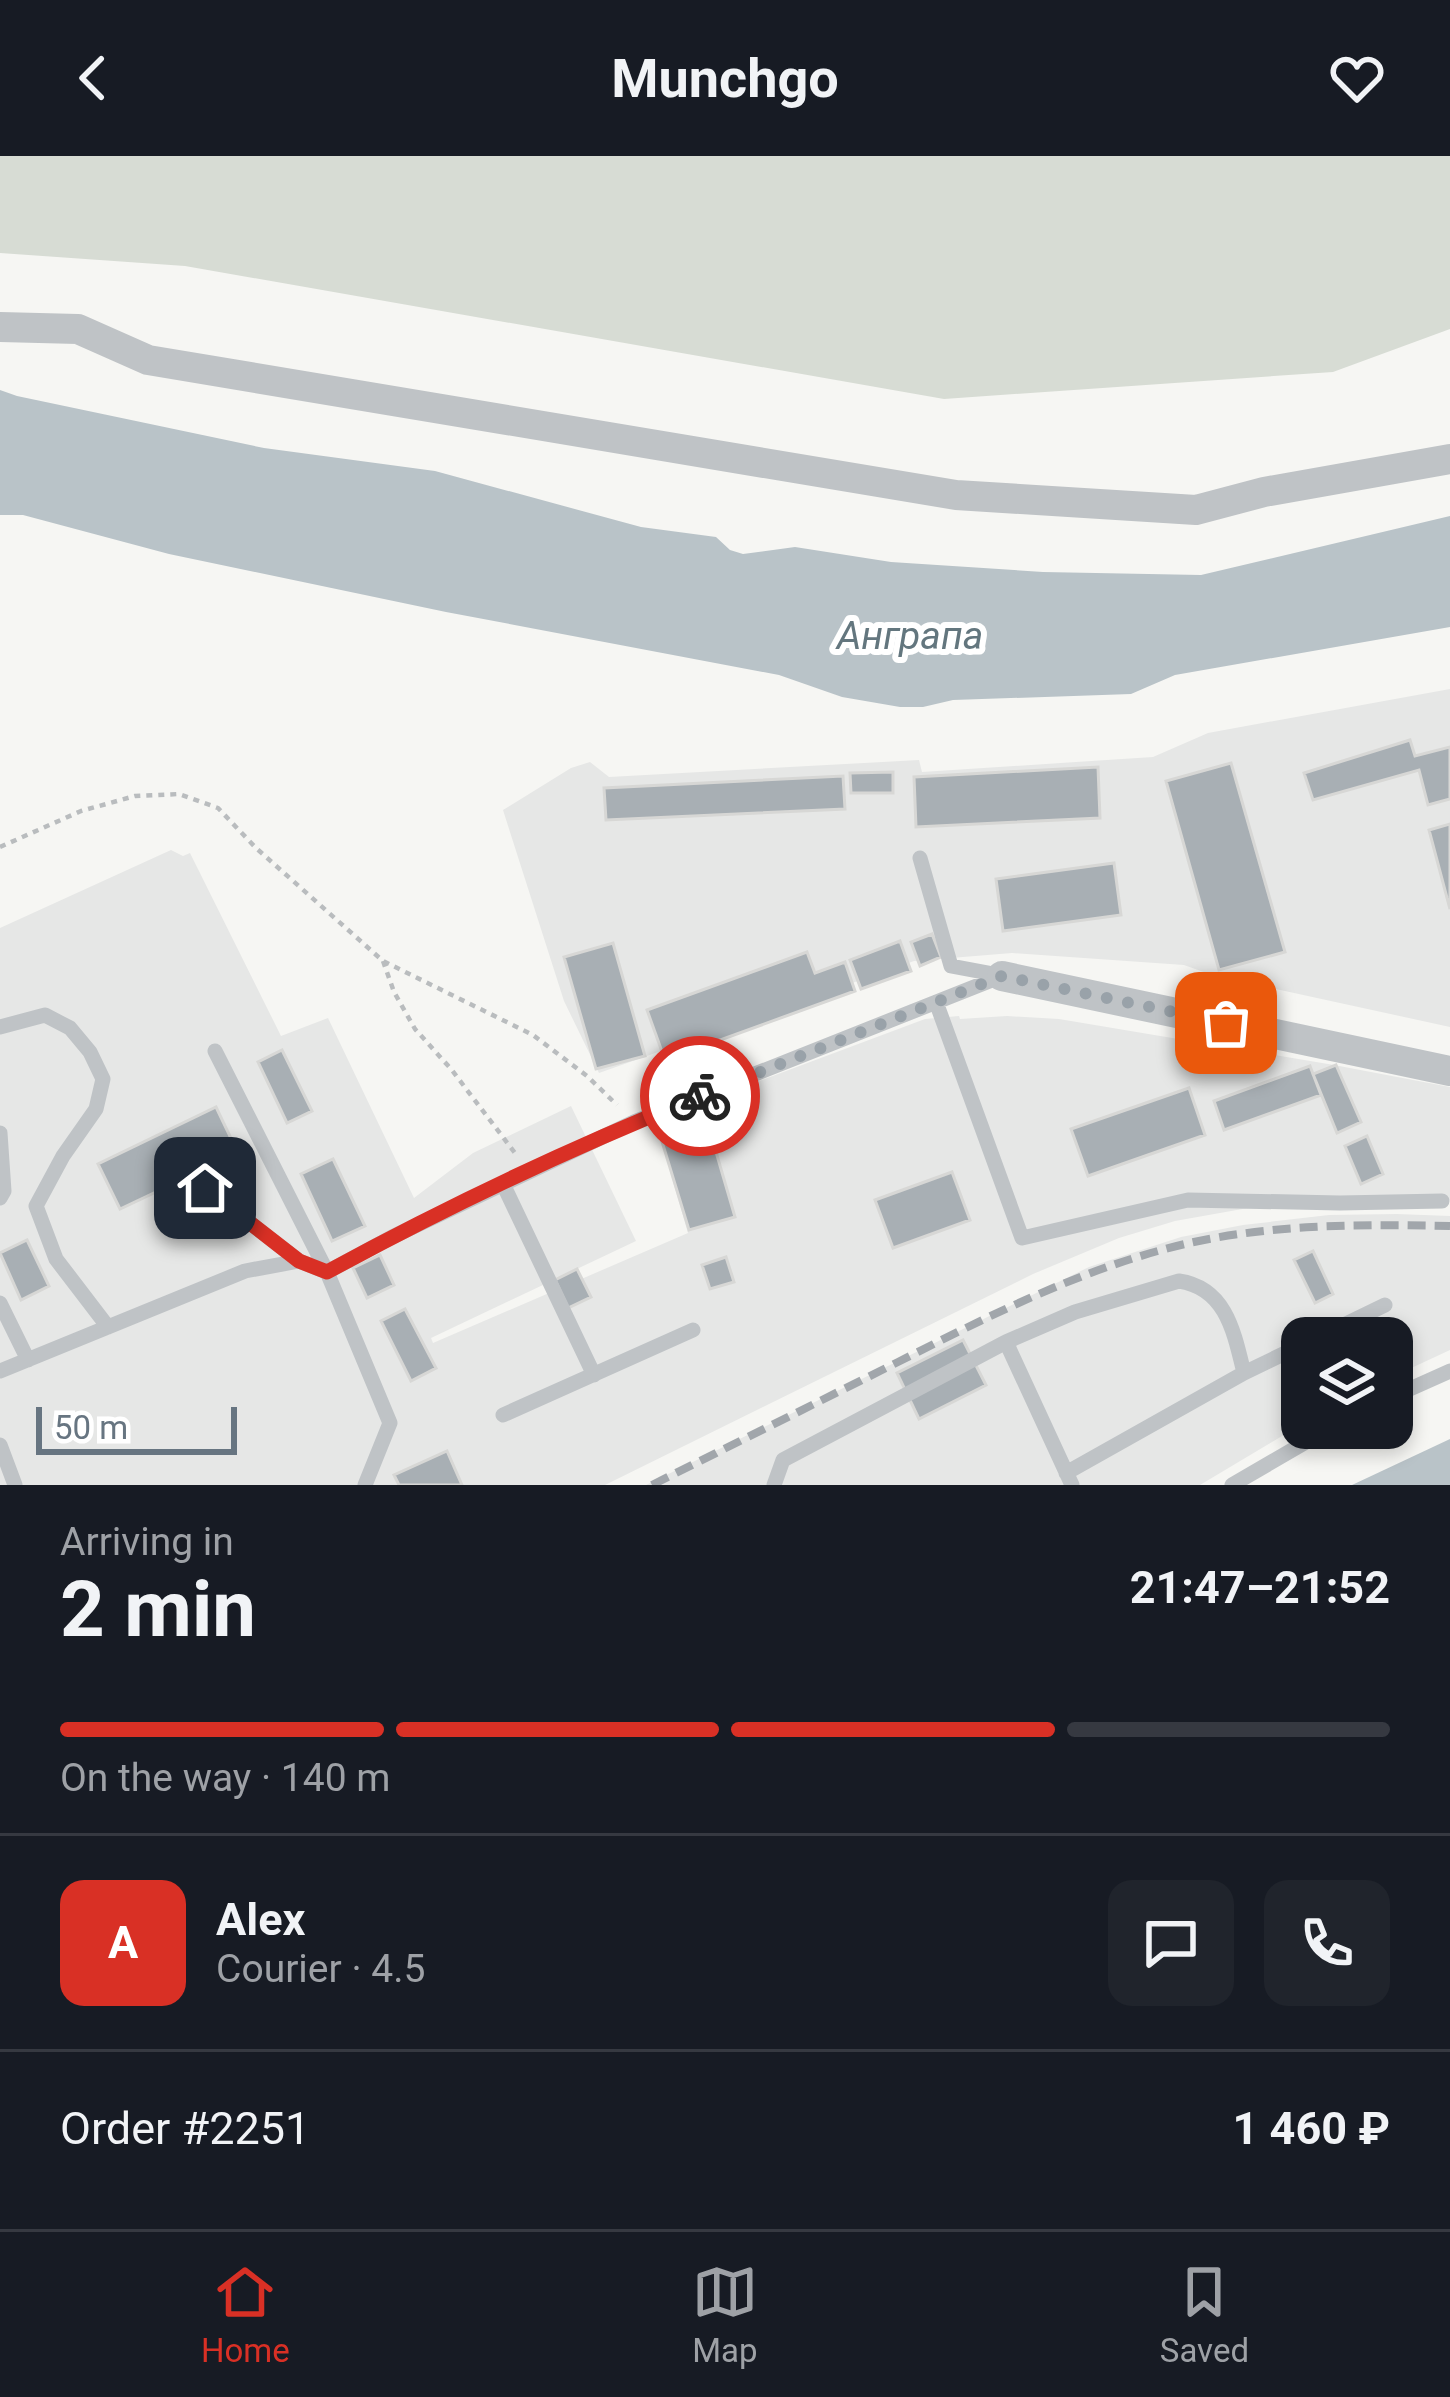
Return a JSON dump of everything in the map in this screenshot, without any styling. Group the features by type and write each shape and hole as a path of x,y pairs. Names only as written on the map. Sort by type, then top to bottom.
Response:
{"street":[{"path":"0,327 79,329 148,359 956,495 1196,510 1264,492 1450,459"},
{"path":"1002,976 1450,1070"}],"lane":[{"path":"920,858 951,966 1002,976"},
{"path":"205,1188 299,1261 327,1272 634,1122 1002,976"},
{"path":"936,1002 1022,1238 1188,1200 1442,1201"},
{"path":"0,1027 45,1016 70,1028 90,1052 103,1079 96,1109 62,1156 36,1206 56,1259 108,1327"},
{"path":"215,1051 327,1272 390,1423 365,1485"},
{"path":"0,1132 4,1192 0,1198"},
{"path":"503,1184 594,1375"},
{"path":"0,1371 245,1270 299,1261"},
{"path":"774,1485 783,1460 1006,1342 1076,1312 1179,1281 1197,1284 1215,1295 1244,1373"},
{"path":"0,1303 28,1360"},
{"path":"1360,1317 1385,1305"},
{"path":"503,1415 693,1330"},
{"path":"1006,1342 1069,1479 1281,1355"},
{"path":"1413,1388 1450,1371"},
{"path":"0,1445 15,1485"},
{"path":"1232,1485 1294,1449"}],"path":[{"path":"0,847 81,811 135,796 179,794 218,808 383,962 533,1035 587,1076 634,1122"},
{"path":"383,962 415,1029 529,1171"}],"shaded area":[{"path":"0,156 1450,156 1450,329 1333,372 944,399 185,266 0,253"},
{"path":"1450,689 1450,1027 1184,965 1012,953 914,961 599,1073 564,1001 503,810 571,768 590,762 609,777 919,760 922,772 1153,757 1208,733"},
{"path":"171,850 183,856 190,853 281,1036 328,1018 414,1198 473,1153 571,1106 636,1241 431,1338 433,1343 688,1233 655,1120 925,1019 1059,1019 1450,1087 1450,1200 1397,1198 1248,1208 1175,1221 1119,1238 1033,1274 605,1485 0,1485 0,928"},
{"path":"1329,1215 1450,1216 1450,1350 1413,1367 1413,1317 1281,1317 1281,1437 1200,1485 646,1485 1089,1267 1181,1237"}],"water":[{"name":"Анграпа","path":"0,390 264,448 435,471 641,527 716,537 743,554 795,547 891,562 1043,572 1201,575 1450,516 1450,627 1175,675 1131,694 953,700 900,707 842,697 779,675 446,612 169,554 23,515 0,515"},
{"path":"1450,1439 1450,1485 1352,1485"}],"building":[{"path":"1410,740 1415,756 1450,747 1450,799 1428,805 1419,770 1313,800 1304,773"},
{"path":"1231,763 1285,952 1219,970 1166,781"},
{"path":"1098,767 1100,818 916,827 914,777"},
{"path":"893,772 893,793 851,793 850,773"},
{"path":"843,776 845,809 606,820 604,788"},
{"path":"1450,824 1450,909 1429,830"},
{"path":"1114,863 1121,915 1003,931 996,879"},
{"path":"932,934 941,957 920,966 911,942"},
{"path":"900,941 911,971 861,989 850,960"},
{"path":"613,943 645,1056 596,1069 564,957"},
{"path":"807,952 815,973 845,962 855,991 665,1060 647,1010"},
{"path":"282,1050 312,1111 287,1123 258,1062"},
{"path":"1336,1065 1361,1122 1337,1133 1313,1074"},
{"path":"1310,1066 1321,1095 1224,1130 1214,1101"},
{"path":"1189,1088 1205,1135 1088,1176 1071,1129"},
{"path":"216,1107 238,1153 120,1209 98,1164"},
{"path":"707,1121 735,1217 689,1230 660,1135"},
{"path":"1367,1136 1383,1174 1361,1184 1345,1146"},
{"path":"333,1159 365,1226 332,1241 301,1174"},
{"path":"952,1172 970,1220 893,1248 875,1200"},
{"path":"27,1240 49,1286 21,1300 0,1253"},
{"path":"1313,1251 1333,1294 1315,1303 1294,1260"},
{"path":"380,1255 394,1285 367,1298 353,1268"},
{"path":"726,1257 734,1282 710,1289 702,1265"},
{"path":"577,1269 591,1297 568,1308 555,1280"},
{"path":"405,1309 436,1368 411,1381 381,1321"},
{"path":"963,1340 986,1385 919,1419 897,1373"},
{"path":"447,1451 462,1485 399,1485 394,1475"}],"railway":[{"path":"652,1485 1003,1310 1110,1266 1185,1244 1251,1232 1450,1226"}],"way so far":[{"path":"700,1096 1002,976 1226,1023"}],"route":[{"path":"205,1188 299,1261 327,1272 564,1155 700,1096"}]}
